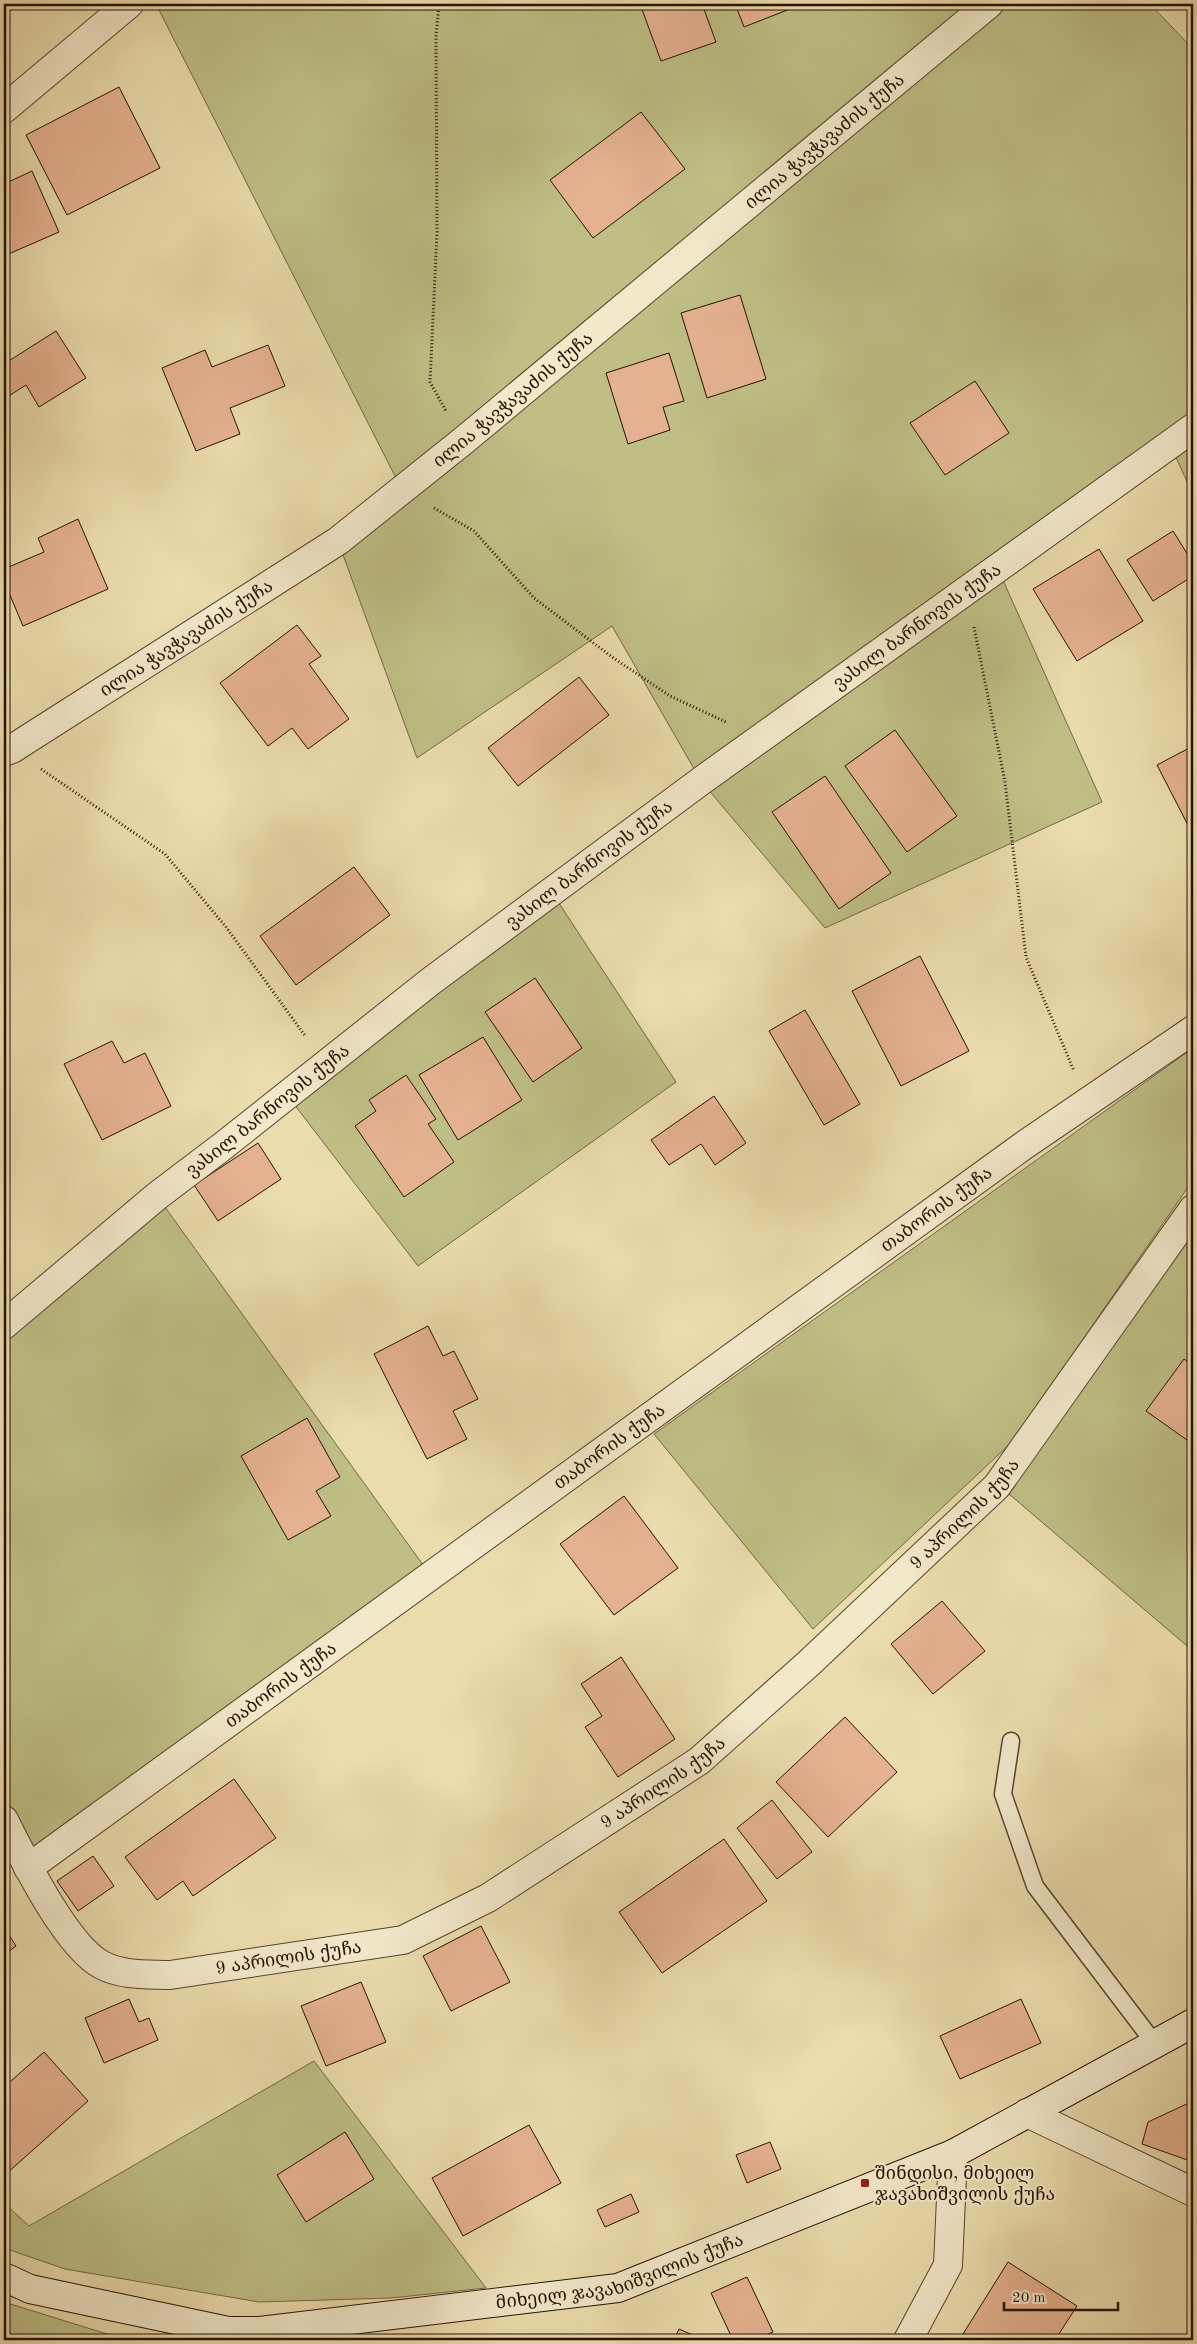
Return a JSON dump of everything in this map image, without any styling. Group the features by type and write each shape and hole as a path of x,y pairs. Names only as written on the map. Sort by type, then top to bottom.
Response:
{"street":[{"path":"4,109 129,4"},
{"name":"ილია ჭავჭავაძის ქუჩა","path":"6,743 338,541 401,488 463,441 989,4"},
{"name":"ვასილ ბარნოვის ქუჩა","path":"4,1325 157,1196 431,981 752,744 1193,428"},
{"name":"თაბორის ქუჩა","path":"28,1868 1015,1152 1193,1030"},
{"name":"9 აპრილის ქუჩა","path":"4,1820 28,1868 79,1948 103,1965 132,1974 170,1975 403,1940 488,1898 699,1761 808,1664 997,1486 1193,1209"},
{"name":"მიხეილ ჯავახიშვილის ქუჩა","path":"4,2277 30,2289 259,2336 618,2288 953,2154 1193,2023"},
{"path":"1027,2113 1193,2192"},
{"path":"908,2340 948,2265 953,2154"}],"lane":[{"path":"1011,1741 1002,1794 1035,1886 1155,2044"}],"path":[{"path":"439,4 436,37 437,232 430,382 463,441"},
{"path":"401,488 474,531 534,598 612,657 670,696 723,719 752,744"},
{"path":"966,590 1005,782 1026,957 1087,1102"},
{"path":"6,743 165,854 226,927 326,1064"}],"green space":[{"path":"156,4 1150,4 1193,49 1193,495 1170,444 998,569 1102,802 825,928 701,781 612,626 417,758 338,541 401,488"},
{"path":"551,891 676,1082 418,1266 287,1095"},
{"path":"1193,1048 1193,1180 1012,1442 813,1629 654,1434"},
{"path":"157,1196 431,1576 28,1868 4,1820 4,1325"},
{"path":"1193,1211 1193,1651 1009,1494"},
{"path":"314,2061 486,2288 391,2298 259,2302 65,2269 4,2248 4,2203 29,2226"},
{"path":"4,2302 120,2338 139,2340 4,2340"}],"building":[{"path":"640,4 702,4 716,42 661,61"},
{"path":"735,4 794,4 795,7 744,27"},
{"path":"119,87 160,168 67,215 26,135"},
{"path":"641,112 685,169 593,238 550,180"},
{"path":"32,171 59,232 4,256 4,184"},
{"path":"740,295 766,379 707,398 681,313"},
{"path":"56,331 86,378 39,407 26,385 4,399 4,364"},
{"path":"268,345 285,386 230,408 240,434 196,451 162,368 205,350 212,367"},
{"path":"669,353 684,401 663,407 670,430 628,444 606,373"},
{"path":"975,381 1009,433 945,475 910,423"},
{"path":"78,519 108,589 23,626 4,581 4,569 44,552 38,538"},
{"path":"1173,531 1193,563 1193,576 1153,601 1127,560"},
{"path":"1099,549 1143,621 1077,661 1033,589"},
{"path":"297,625 321,656 309,664 349,719 308,749 292,728 268,746 220,683"},
{"path":"579,677 609,715 518,786 488,748"},
{"path":"895,730 957,816 907,852 845,766"},
{"path":"1193,746 1193,830 1191,831 1157,765"},
{"path":"825,776 891,873 839,909 772,812"},
{"path":"354,867 390,915 296,985 260,936"},
{"path":"920,956 969,1051 901,1086 852,991"},
{"path":"535,978 582,1048 533,1082 485,1012"},
{"path":"805,1010 860,1104 824,1125 769,1031"},
{"path":"483,1037 522,1100 458,1140 419,1075"},
{"path":"112,1041 124,1063 145,1053 171,1106 102,1140 64,1064"},
{"path":"406,1075 436,1119 428,1124 454,1162 404,1197 355,1126 376,1111 369,1100"},
{"path":"714,1096 746,1143 715,1165 701,1144 669,1165 651,1140"},
{"path":"258,1143 281,1179 218,1221 194,1185"},
{"path":"428,1326 443,1356 454,1351 478,1399 453,1411 467,1439 427,1459 374,1354"},
{"path":"1184,1359 1193,1366 1193,1431 1187,1440 1146,1411"},
{"path":"307,1418 340,1477 316,1491 331,1516 288,1540 241,1456"},
{"path":"624,1496 678,1568 614,1615 560,1544"},
{"path":"942,1601 985,1651 933,1694 891,1644"},
{"path":"621,1657 675,1739 618,1777 585,1727 602,1716 581,1684"},
{"path":"845,1717 897,1772 828,1837 776,1782"},
{"path":"234,1779 276,1838 193,1896 183,1881 157,1900 125,1857"},
{"path":"772,1800 812,1852 777,1879 737,1828"},
{"path":"724,1839 767,1901 662,1973 619,1912"},
{"path":"93,1856 114,1886 78,1911 57,1881"},
{"path":"481,1926 510,1982 451,2011 423,1956"},
{"path":"4,1927 16,1946 4,1955"},
{"path":"361,1982 386,2042 326,2066 301,2006"},
{"path":"129,1999 139,2022 149,2018 158,2040 104,2063 85,2018"},
{"path":"1021,1999 1041,2043 960,2079 940,2036"},
{"path":"44,2052 88,2101 6,2174 4,2171 4,2087"},
{"path":"1193,2101 1193,2162 1142,2144 1148,2122"},
{"path":"529,2125 561,2183 463,2236 432,2178"},
{"path":"345,2132 374,2179 306,2222 277,2175"},
{"path":"770,2142 781,2169 747,2183 736,2155"},
{"path":"631,2194 639,2212 605,2227 597,2210"},
{"path":"1008,2262 1077,2306 1055,2340 973,2340 963,2334"},
{"path":"747,2277 773,2332 755,2340 733,2340 711,2293"},
{"path":"679,2329 704,2340 674,2340"}],"place":[{"name":"შინდისი, მიხეილ ჯავახიშვილის ქუჩა","path":"865,2183"}]}
